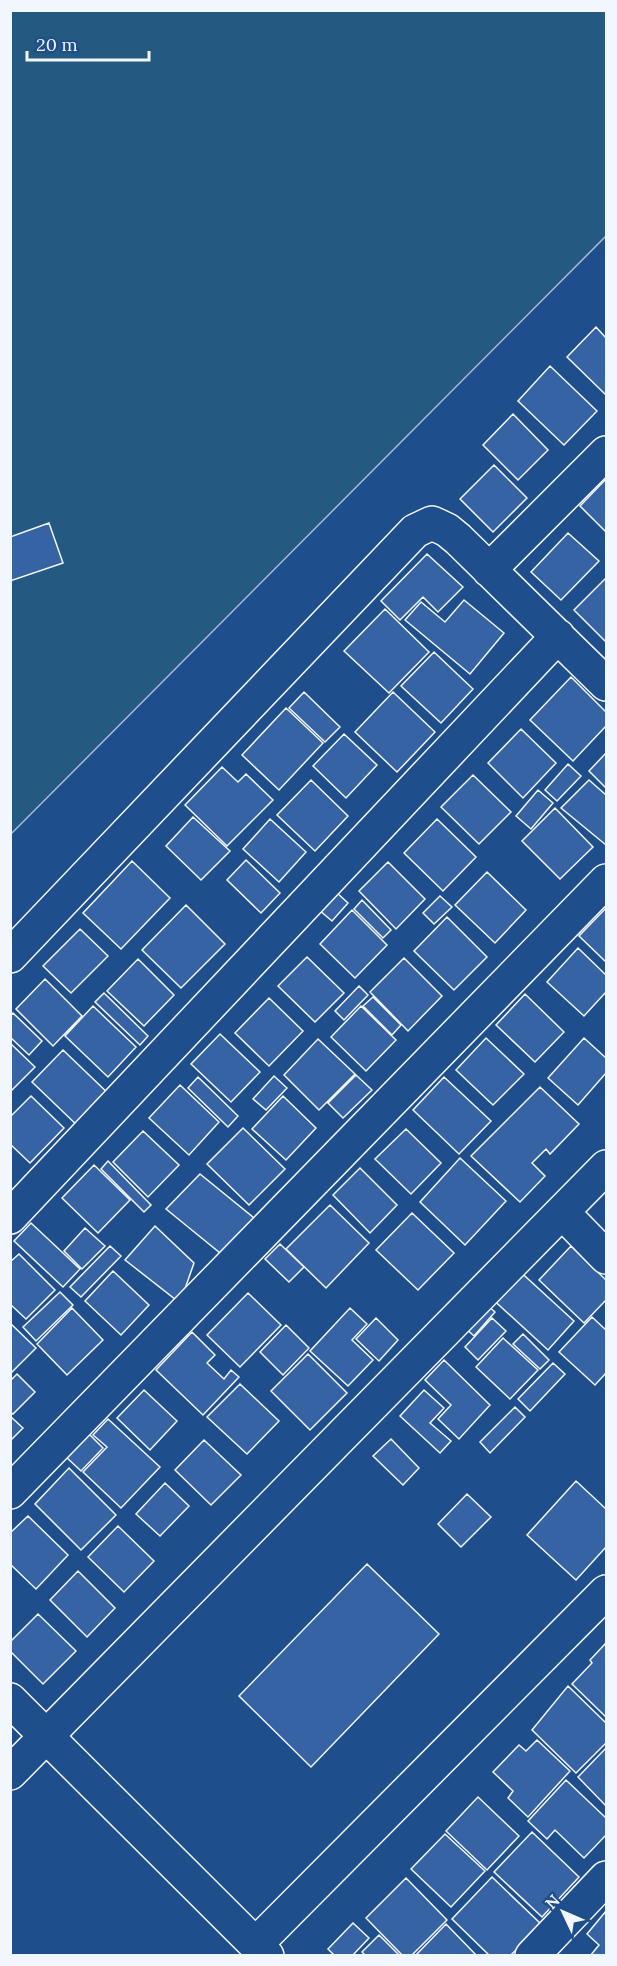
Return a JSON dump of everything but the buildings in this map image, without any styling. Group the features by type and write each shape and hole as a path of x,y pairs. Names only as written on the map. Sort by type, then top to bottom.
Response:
{"street":[{"path":"489,570 606,453"},
{"path":"10,956 415,531 432,523 447,530 606,684"},
{"path":"10,1217 558,636"},
{"path":"10,1492 606,881"},
{"path":"10,1773 606,1167"},
{"path":"563,1212 606,1257"},
{"path":"10,1700 262,1950 606,1592"},
{"path":"532,1956 606,1878"}],"shaded area":[{"path":"11,11 606,11 606,236 11,834"}]}
